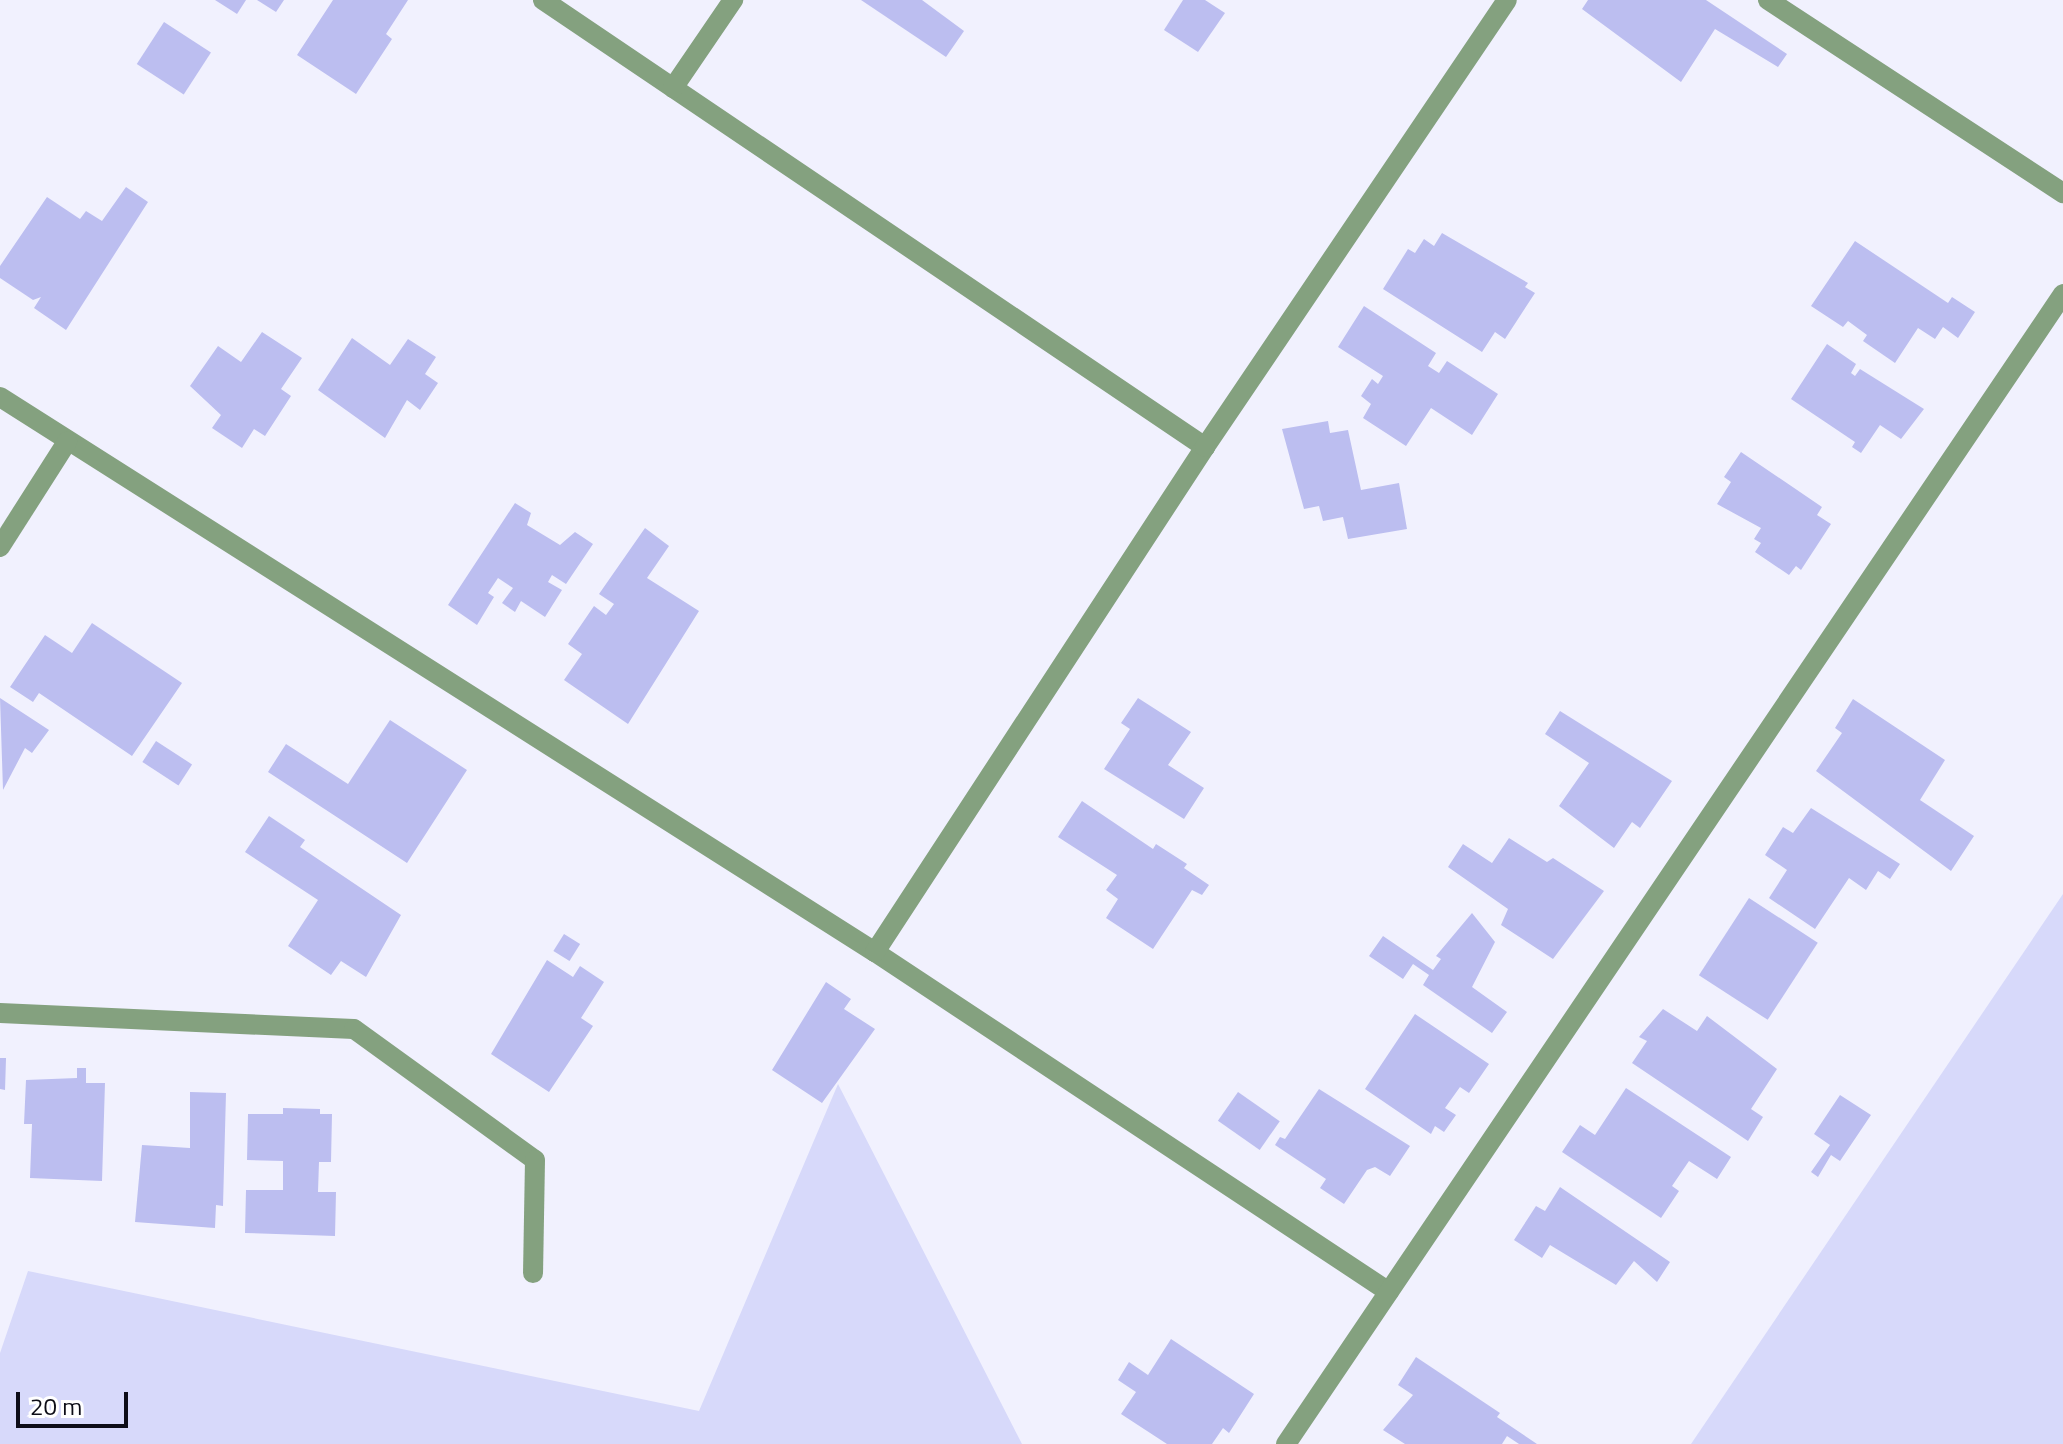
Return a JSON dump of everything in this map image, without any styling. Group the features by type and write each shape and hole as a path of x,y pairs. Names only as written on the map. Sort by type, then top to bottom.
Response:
{"street":[{"path":"543,0 1205,447"},
{"path":"673,88 733,0"},
{"path":"875,952 1205,447 1507,0"},
{"path":"1768,0 2063,193"},
{"path":"1286,1444 2063,294"},
{"path":"0,397 875,952 1389,1292"},
{"path":"0,547 67,442"},
{"path":"0,1013 354,1029 535,1160 533,1273"}],"shaded area":[{"path":"2063,894 2063,1444 1691,1444"},
{"path":"838,1084 1022,1444 0,1444 0,1353 28,1271 699,1411"}],"building":[{"path":"215,0 246,0 237,14"},
{"path":"257,0 284,0 276,12"},
{"path":"333,0 408,0 386,34 392,39 356,94 297,55"},
{"path":"861,0 922,0 964,31 946,57"},
{"path":"1183,0 1205,0 1225,13 1198,52 1164,30"},
{"path":"1588,0 1706,0 1787,54 1778,67 1715,29 1681,82 1582,9"},
{"path":"164,22 211,52 184,94 137,64"},
{"path":"126,187 148,202 66,330 34,308 41,297 33,300 0,278 0,266 47,197 80,219 86,211 102,221"},
{"path":"1442,233 1528,283 1525,287 1535,293 1505,339 1495,332 1482,352 1383,289 1408,249 1415,253 1424,239 1434,246"},
{"path":"1855,241 1948,303 1952,297 1975,312 1958,338 1943,327 1935,339 1918,328 1895,363 1863,341 1867,335 1848,321 1843,327 1811,306"},
{"path":"1364,306 1436,353 1428,366 1439,373 1447,361 1498,394 1472,435 1431,408 1406,446 1363,418 1371,404 1361,396 1372,379 1378,384 1383,376 1338,347"},
{"path":"262,332 302,358 281,389 291,396 265,436 254,429 242,448 212,428 221,415 190,386 218,346 241,362"},
{"path":"352,338 390,365 408,339 436,357 425,374 438,383 420,410 407,400 385,438 318,390"},
{"path":"1827,344 1856,364 1851,373 1855,376 1860,369 1924,409 1901,439 1880,425 1861,453 1852,447 1855,442 1791,399"},
{"path":"1328,421 1330,433 1348,430 1361,490 1399,483 1407,529 1348,539 1343,517 1323,521 1319,506 1304,509 1282,429"},
{"path":"1741,452 1822,507 1817,515 1831,524 1801,570 1796,566 1789,575 1755,552 1761,543 1754,539 1761,528 1717,504 1731,482 1724,477"},
{"path":"515,503 531,513 527,525 560,545 575,532 593,544 566,584 552,575 548,582 562,590 545,617 521,601 515,612 502,603 513,588 498,578 488,593 494,597 477,625 448,605"},
{"path":"645,528 669,546 647,578 699,611 628,724 564,680 582,654 568,644 594,606 606,615 614,604 599,594"},
{"path":"92,623 182,683 132,756 39,693 33,702 10,687 45,635 72,653"},
{"path":"0,698 49,730 32,753 25,748 3,790"},
{"path":"1138,698 1191,732 1168,765 1204,788 1184,819 1104,769 1130,729 1121,723"},
{"path":"1853,699 1945,760 1920,800 1974,836 1951,871 1816,771 1842,733 1835,728"},
{"path":"1560,711 1672,781 1640,828 1632,822 1614,848 1559,806 1589,763 1545,734"},
{"path":"390,720 467,770 407,863 268,772 286,744 348,784"},
{"path":"156,741 192,764 178,785 142,762"},
{"path":"1082,801 1153,849 1156,844 1187,864 1184,868 1209,885 1202,895 1192,890 1153,949 1106,918 1118,899 1106,890 1117,875 1058,837"},
{"path":"1811,808 1900,864 1890,879 1878,871 1866,890 1849,878 1815,929 1769,898 1787,870 1765,855 1783,827 1793,833"},
{"path":"269,816 305,840 300,847 401,915 366,977 341,961 331,975 288,946 318,900 245,852"},
{"path":"1509,838 1547,862 1553,858 1604,891 1553,959 1501,925 1508,909 1448,867 1463,844 1492,863"},
{"path":"1749,898 1818,943 1768,1020 1699,975"},
{"path":"1472,913 1495,942 1472,987 1507,1012 1492,1033 1423,985 1429,975 1413,964 1403,979 1369,956 1383,936 1433,970 1441,959 1436,956"},
{"path":"564,934 580,944 570,961 553,951"},
{"path":"547,960 573,977 580,966 604,982 581,1018 593,1026 549,1092 491,1054"},
{"path":"826,982 851,999 844,1009 875,1029 822,1103 772,1070"},
{"path":"1663,1009 1697,1031 1707,1016 1777,1069 1751,1109 1763,1117 1748,1141 1632,1063 1647,1041 1639,1037"},
{"path":"1415,1014 1489,1064 1469,1093 1460,1087 1445,1108 1456,1115 1444,1132 1435,1126 1431,1134 1365,1089"},
{"path":"0,1058 6,1058 5,1090 0,1089"},
{"path":"77,1068 86,1068 86,1083 105,1083 102,1181 30,1178 32,1124 24,1124 26,1080 77,1078"},
{"path":"1626,1088 1731,1157 1717,1179 1689,1161 1672,1186 1679,1191 1661,1218 1562,1152 1580,1125 1595,1135"},
{"path":"1319,1089 1410,1146 1390,1176 1375,1167 1367,1170 1344,1204 1320,1188 1326,1179 1275,1145 1280,1137 1285,1139"},
{"path":"190,1092 226,1093 223,1206 216,1205 215,1228 135,1222 142,1145 190,1148"},
{"path":"1238,1092 1280,1121 1260,1150 1218,1121"},
{"path":"1840,1095 1871,1115 1840,1161 1831,1155 1818,1177 1811,1172 1830,1145 1814,1134"},
{"path":"283,1108 320,1109 320,1114 332,1114 331,1162 319,1162 318,1192 336,1192 335,1236 245,1233 246,1190 283,1190 283,1161 247,1160 248,1114 283,1114"},
{"path":"1560,1187 1670,1262 1657,1282 1634,1261 1616,1285 1550,1245 1542,1258 1514,1240 1536,1206 1545,1211"},
{"path":"1171,1339 1254,1394 1229,1433 1223,1428 1212,1444 1167,1444 1121,1414 1136,1392 1118,1380 1129,1362 1148,1375"},
{"path":"1416,1357 1500,1413 1497,1417 1537,1444 1519,1444 1507,1436 1502,1444 1405,1444 1383,1430 1413,1395 1398,1385"}]}
